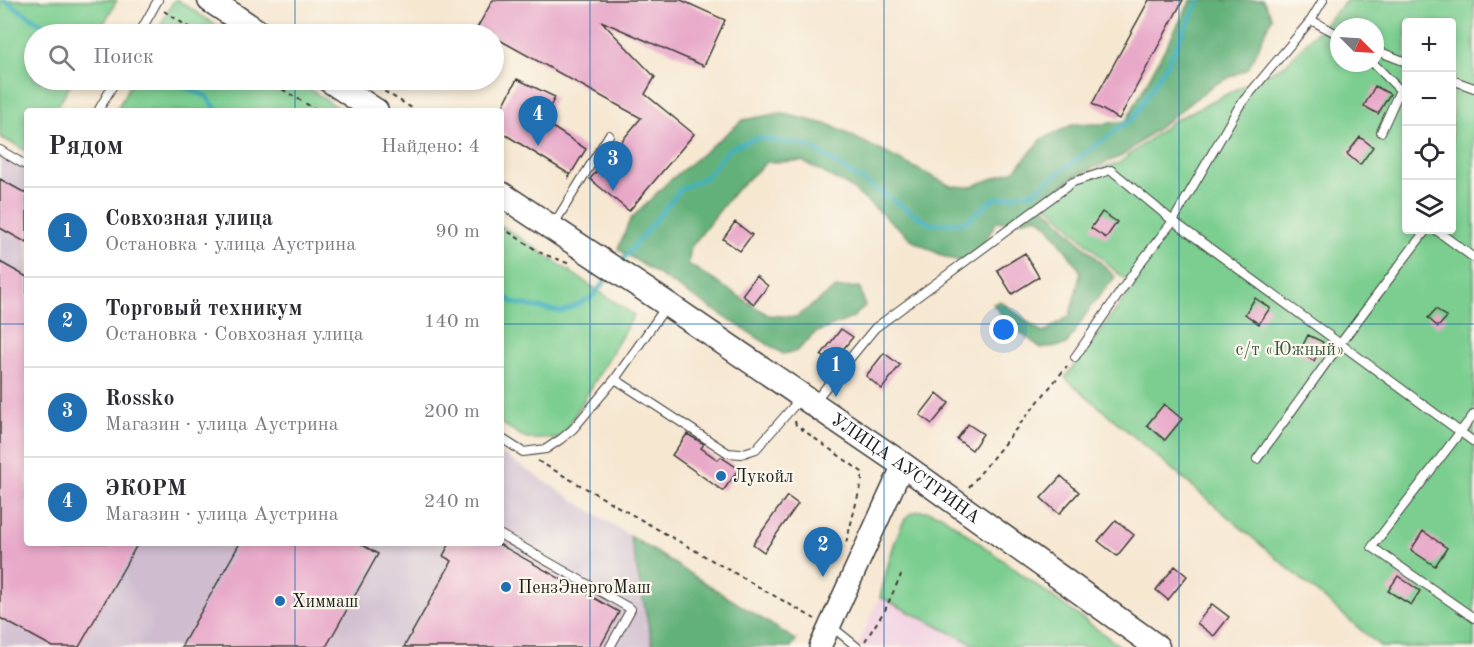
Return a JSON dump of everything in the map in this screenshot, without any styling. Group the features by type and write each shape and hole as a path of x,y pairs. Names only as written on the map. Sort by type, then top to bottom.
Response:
{"main road":[{"path":"210,0 246,24"},
{"path":"344,90 371,108"},
{"name":"УЛИЦА АУСТРИНА","path":"504,196 667,304 802,403 903,465 1156,647"},
{"path":"819,647 823,623 903,465"}],"lane":[{"path":"1075,357 1141,262 1173,221 1239,105 1311,20 1323,0"},
{"path":"144,24 156,2"},
{"path":"1311,20 1330,30"},
{"path":"1384,53 1402,60"},
{"path":"1381,132 1400,90 1382,72"},
{"path":"1456,81 1474,88"},
{"path":"100,108 110,90"},
{"path":"551,227 609,135"},
{"path":"0,150 24,164"},
{"path":"615,379 729,453 741,454 756,449 875,328 1073,182 1111,170 1173,221 1474,442"},
{"path":"1257,459 1423,234"},
{"path":"1441,234 1474,258"},
{"path":"504,440 523,452 546,449 573,429 615,379 667,304"},
{"path":"1474,414 1372,547 1474,618"},
{"path":"504,537 631,609 610,647"},
{"path":"823,623 859,647"}],"path":[{"path":"156,2 186,24"},
{"path":"283,90 313,108"},
{"path":"382,90 412,108"},
{"path":"504,229 541,253 574,265"},
{"path":"957,505 1075,357"},
{"path":"802,403 796,425 862,472 844,552"},
{"path":"523,452 823,623"},
{"path":"859,647 885,610 901,575"}],"shaded area":[{"path":"0,153 24,166 24,546 504,546 504,455 630,536 653,647 0,647"},
{"path":"880,597 979,647 857,647"}],"green space":[{"path":"0,0 117,0 104,24 24,24 24,90 67,90 57,108 24,108 24,149 0,137"},
{"path":"174,0 178,0 214,24 161,24"},
{"path":"1191,0 1263,0 1272,17 1249,68 1212,86 1122,156 1075,175 1040,202 1115,277 1091,306 1066,345 1041,348 1009,324 993,304 1000,301 1043,333 1070,315 1081,272 1050,228 1038,217 996,222 984,244 968,263 947,258 915,242 850,187 802,161 767,162 734,192 691,247 688,264 768,315 796,317 836,288 860,287 865,306 852,318 815,333 797,351 783,354 618,249 630,220 668,182 743,120 780,113 830,125 951,186 970,187 1015,170 1042,139 1074,124 1126,121"},
{"name":"с/т «Южный»","path":"1347,0 1474,0 1474,647 1381,647 1065,378 1134,286 1115,271 1044,201 1076,176 1119,163 1173,121 1285,65"},
{"path":"128,90 311,90 338,108 118,108"},
{"path":"504,227 634,315 561,439 527,439 504,425"},
{"path":"919,511 941,515 1121,647 979,647 880,597 900,529 910,514"},
{"path":"630,536 796,640 791,647 653,647"}],"building":[{"path":"493,0 681,0 725,20 704,66 601,21 655,77 645,94 694,134 629,211 590,179 641,118 504,43 504,24 479,24"},
{"path":"1149,0 1183,0 1119,119 1092,104"},
{"path":"517,79 555,97 543,121 586,149 569,177 569,174 504,134 504,108 502,108"},
{"path":"1375,86 1390,94 1378,114 1364,106"},
{"path":"1360,137 1373,147 1360,165 1347,154"},
{"path":"0,179 24,192 24,241 0,228"},
{"path":"1102,212 1117,222 1106,238 1091,228"},
{"path":"735,222 752,235 740,251 723,239"},
{"path":"1025,253 1039,277 1012,294 997,270"},
{"path":"0,262 24,275 24,546 136,546 79,647 53,647 0,618"},
{"path":"756,276 768,286 754,304 742,295"},
{"path":"1255,298 1270,308 1259,324 1245,314"},
{"path":"1436,309 1447,317 1438,327 1428,318"},
{"path":"841,329 853,337 832,363 821,355"},
{"path":"1308,335 1323,342 1314,361 1299,353"},
{"path":"884,353 900,365 882,389 866,376"},
{"path":"937,393 949,403 932,424 920,415"},
{"path":"1164,404 1182,419 1165,440 1147,425"},
{"path":"968,424 983,434 972,450 957,439"},
{"path":"687,434 704,444 701,448 718,460 721,457 739,469 723,491 672,455"},
{"path":"1061,476 1079,492 1059,514 1041,498"},
{"path":"787,496 798,504 764,552 753,544"},
{"path":"1116,520 1134,535 1117,556 1098,541"},
{"path":"1423,531 1447,548 1435,566 1411,550"},
{"name":"Химмаш","path":"238,546 364,546 378,554 326,647 181,647"},
{"name":"ПензЭнергоМаш","path":"448,546 502,546 619,612 600,647 404,647 452,561 443,556"},
{"path":"1175,566 1187,576 1168,600 1156,590"},
{"path":"1398,576 1420,591 1411,605 1388,591"},
{"path":"1212,604 1229,617 1214,636 1197,623"}],"waterway":[{"path":"4,0 41,24"},
{"path":"620,263 681,189 706,177 730,148 757,138 809,146 930,224 966,222 993,199 1033,192 1134,117 1167,64 1200,0"},
{"path":"191,90 206,96 216,108"},
{"path":"504,296 514,303 562,312 591,298 611,274"}],"place":[{"name":"ЭКОРМ","path":"538,146"},
{"name":"Rossko","path":"613,191"},
{"name":"Совхозная улица","path":"836,397"},
{"name":"Лукойл","path":"721,476"},
{"name":"Торговый техникум","path":"823,577"},
{"name":"ПензЭнергоМаш","path":"506,587"},
{"name":"Химмаш","path":"280,601"}]}
